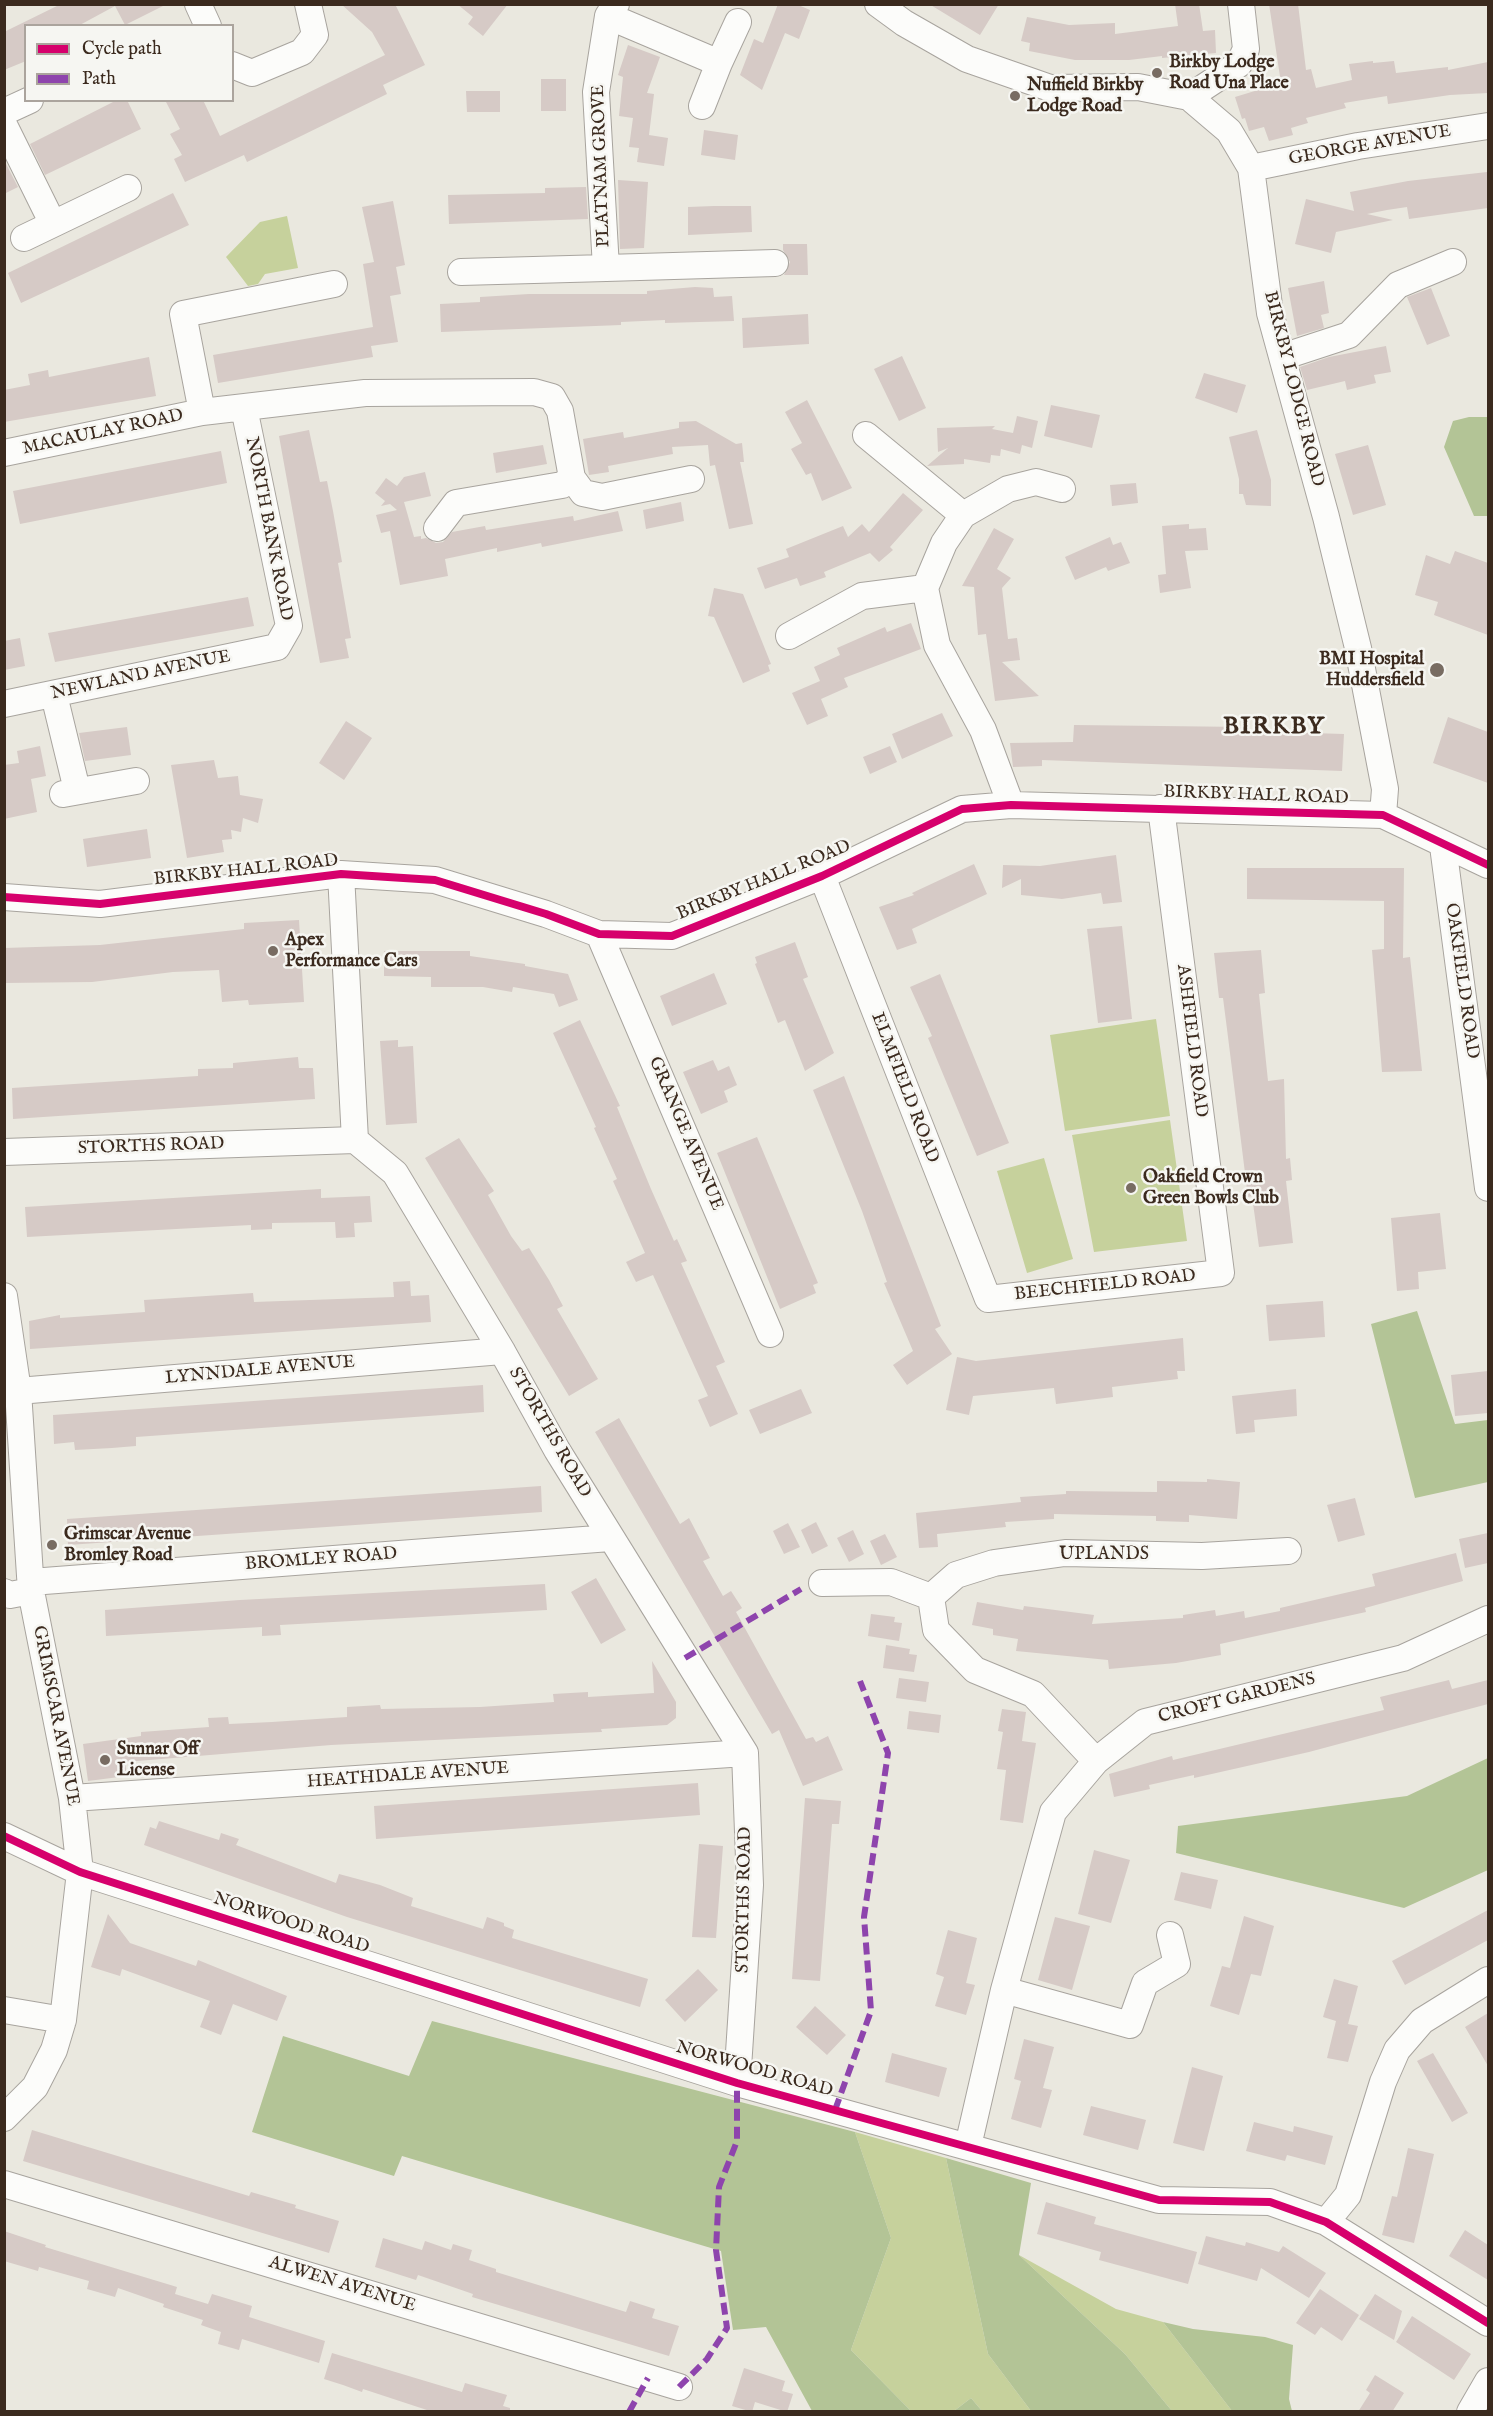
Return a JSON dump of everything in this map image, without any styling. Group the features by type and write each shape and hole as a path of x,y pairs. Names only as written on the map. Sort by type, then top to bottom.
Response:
{"street":[{"path":"234,66 252,73 302,52 315,35 308,4"},
{"name":"BIRKBY LODGE ROAD","path":"878,4 904,23 967,59 1050,88 1138,87 1189,97 1229,131 1251,168 1270,313 1358,648 1385,789 1383,815"},
{"path":"1189,97 1239,64 1246,50 1241,4"},
{"path":"612,10 719,63"},
{"name":"PLATNAM GROVE","path":"612,10 596,92 606,268 775,263"},
{"path":"702,106 738,22"},
{"path":"4,112 26,102"},
{"path":"4,125 53,224"},
{"name":"GEORGE AVENUE","path":"1251,168 1358,146 1488,126"},
{"path":"24,238 128,188"},
{"path":"1282,357 1349,335 1398,285 1453,262"},
{"path":"461,272 606,268"},
{"name":"MACAULAY ROAD","path":"202,412 183,314 334,284"},
{"name":"MACAULAY ROAD","path":"4,453 202,412 375,393 534,392 552,397 560,411 572,478"},
{"name":"NORTH BANK ROAD","path":"244,408 289,626 277,646"},
{"path":"866,435 963,515"},
{"path":"437,528 456,503 562,485 572,478 583,493 602,497 691,479"},
{"path":"1011,805 983,730 937,645 925,588 944,543 963,515 1008,489 1036,482 1062,489"},
{"path":"789,636 862,596 925,588"},
{"name":"NEWLAND AVENUE","path":"4,704 54,696 277,646"},
{"path":"54,696 70,792 136,781"},
{"name":"BIRKBY HALL ROAD","path":"4,897 100,904 341,874 435,880 546,914 599,934 672,936 822,876 962,809 1011,805 1383,815 1443,846 1488,865"},
{"name":"ASHFIELD ROAD","path":"1161,808 1221,1273"},
{"name":"OAKFIELD ROAD","path":"1443,846 1488,1188"},
{"path":"341,874 356,1140"},
{"name":"ELMFIELD ROAD","path":"822,876 988,1299"},
{"name":"GRANGE AVENUE","path":"599,934 770,1334"},
{"name":"STORTHS ROAD","path":"4,1152 356,1140 395,1173 502,1351 610,1538 745,1754 750,1885 737,2083"},
{"name":"BEECHFIELD ROAD","path":"988,1299 1221,1273"},
{"name":"GRIMSCAR AVENUE","path":"4,1296 8,1346 18,1391 31,1586 72,1798 80,1872 63,2020 54,2050 35,2087 4,2118"},
{"name":"LYNNDALE AVENUE","path":"18,1391 502,1351"},
{"name":"BROMLEY ROAD","path":"4,1592 10,1595 31,1586 610,1538"},
{"name":"UPLANDS","path":"931,1597 956,1575 994,1563 1065,1554 1202,1556 1288,1551"},
{"path":"822,1583 891,1582 931,1597 936,1630 975,1670 1033,1694 1096,1761"},
{"name":"CROFT GARDENS","path":"968,2146 1004,1990 1053,1812 1096,1761 1145,1722 1403,1658 1488,1619"},
{"name":"HEATHDALE AVENUE","path":"72,1798 745,1754"},
{"name":"NORWOOD ROAD","path":"4,1836 80,1872 737,2083 1159,2200 1270,2202 1326,2222 1488,2324"},
{"path":"1004,1990 1130,2025 1145,1983 1178,1964 1170,1935"},
{"path":"1326,2222 1348,2195 1383,2082 1397,2050 1422,2021 1488,1980"},
{"path":"4,2010 63,2020"},
{"name":"ALWEN AVENUE","path":"4,2184 679,2387"},
{"path":"1470,2412 1488,2380"}],"green space":[{"path":"287,216 298,268 265,274 258,284 248,286 226,257 260,222"},
{"path":"1469,417 1488,417 1488,516 1474,516 1444,447 1453,421"},
{"path":"1156,1019 1170,1116 1065,1131 1050,1035"},
{"name":"Oakfield Crown Green Bowls Club","path":"1170,1120 1187,1241 1094,1252 1072,1135"},
{"path":"1044,1158 1073,1259 1027,1273 997,1171"},
{"path":"1417,1311 1455,1424 1488,1420 1488,1482 1415,1498 1371,1324"},
{"path":"1488,1758 1488,1870 1404,1908 1176,1853 1178,1826 1407,1796"},
{"path":"432,2021 855,2132 891,2238 851,2350 911,2411 812,2411 766,2327 733,2330 721,2251 402,2156 394,2176 252,2132 283,2036 409,2076"},
{"path":"855,2132 946,2158 988,2354 1031,2411 982,2411 971,2398 954,2411 911,2411 851,2350 891,2238"},
{"path":"946,2158 1031,2183 1019,2255 1125,2354 1172,2411 1031,2411 988,2354"},
{"path":"1019,2255 1116,2309 1163,2322 1232,2411 1172,2411 1125,2354"},
{"path":"1163,2322 1193,2329 1265,2337 1293,2345 1289,2399 1292,2411 1232,2411"},
{"path":"971,2398 982,2411 954,2411"}],"building":[{"path":"61,4 167,4 127,24 124,24 115,6 82,24 24,24 24,62 4,70 4,32"},
{"path":"341,4 395,4 425,65 383,85 387,94 297,138 247,162 244,155 185,182 174,159 182,155 170,134 180,129 166,102 204,102 220,136 385,55 372,32"},
{"path":"457,4 508,4 483,36 468,24 473,17"},
{"path":"778,4 796,4 810,10 799,39 785,33 762,90 740,75 754,39 763,43"},
{"path":"929,4 999,4 980,35"},
{"path":"1175,4 1199,4 1203,31 1215,30 1216,53 1129,60 1075,60 1029,51 1030,43 1021,41 1027,17 1069,25 1115,23 1115,34 1178,26"},
{"path":"1269,4 1298,4 1306,70 1311,69 1316,88 1352,80 1349,64 1394,61 1396,73 1448,67 1448,70 1488,62 1488,93 1450,95 1388,104 1387,96 1344,103 1346,108 1306,118 1308,123 1291,128 1293,135 1269,141 1264,127 1249,131 1245,118 1242,119 1235,97 1281,83"},
{"path":"628,45 660,57 647,93 654,94 649,135 668,138 664,166 637,162 639,148 629,147 633,118 619,116 623,77 618,75"},
{"path":"541,79 566,79 566,111 541,111"},
{"path":"466,91 500,91 500,112 467,112"},
{"path":"113,102 128,102 141,129 45,175 30,144"},
{"path":"704,130 738,135 735,160 701,155"},
{"path":"4,160 18,187 4,194"},
{"path":"1487,172 1488,208 1409,219 1407,207 1387,210 1367,214 1393,220 1336,232 1331,253 1295,244 1306,199 1354,211 1350,192 1408,181"},
{"path":"618,180 648,182 644,248 620,249"},
{"path":"586,187 588,219 449,224 448,195 545,193 545,188"},
{"path":"173,193 189,225 21,303 8,273"},
{"path":"393,201 405,265 396,267 401,294 390,296 398,342 371,346 373,357 218,383 213,355 373,327 363,264 374,262 362,207"},
{"path":"751,206 752,232 688,235 688,207"},
{"path":"783,244 807,244 808,275 784,275 790,262 783,250"},
{"path":"1324,281 1329,313 1321,315 1324,328 1297,336 1288,288"},
{"path":"695,287 713,288 714,297 732,296 734,321 665,323 665,320 621,322 621,325 441,332 440,304 480,302 480,297 529,294 647,294 647,291"},
{"path":"1431,288 1450,336 1427,345 1407,297"},
{"path":"808,314 809,344 743,348 742,318"},
{"path":"1386,346 1391,372 1374,375 1376,383 1347,390 1345,381 1307,390 1300,367 1329,357"},
{"path":"902,356 926,408 899,421 874,369"},
{"path":"149,357 156,396 4,422 4,390 30,385 28,374 48,370 49,377"},
{"path":"1204,373 1246,385 1237,413 1195,398"},
{"path":"807,400 852,488 822,501 811,473 806,475 791,449 802,443 785,412"},
{"path":"1051,405 1100,415 1092,448 1044,436"},
{"path":"1017,416 1038,421 1032,448 1022,445 1020,454 1001,449 1000,456 991,455 990,463 964,459 964,464 927,466 948,448 938,452 937,428 995,426 992,429 1013,433"},
{"path":"696,421 736,444 742,443 744,462 740,462 753,524 729,529 715,465 710,466 708,445 672,447 673,454 608,466 609,472 589,475 583,439 623,432 624,438 679,428 679,422"},
{"path":"309,430 320,482 327,481 342,562 338,563 351,638 345,639 349,658 320,663 279,436"},
{"path":"1257,430 1271,480 1271,506 1246,505 1243,494 1239,494 1239,479 1229,437"},
{"path":"543,445 547,464 496,473 493,453"},
{"path":"1368,445 1386,505 1353,515 1335,454"},
{"path":"221,451 227,483 20,524 13,491"},
{"path":"425,472 431,496 404,502 414,537 421,536 421,539 426,538 436,543 443,542 452,532 485,526 486,530 573,516 574,521 618,511 623,531 542,547 541,543 497,552 497,548 445,559 448,576 400,585 390,531 381,533 376,515 397,510 390,504 381,506 385,501 375,493 386,478 397,486 404,477"},
{"path":"1136,483 1138,503 1112,506 1110,485"},
{"path":"903,493 923,510 890,547 893,550 879,562 870,553 824,572 826,577 800,586 797,578 765,589 757,568 789,557 786,549 843,526 848,537 862,524 869,532"},
{"path":"681,502 684,521 646,529 643,510"},
{"path":"1189,524 1189,529 1206,528 1208,550 1185,551 1191,588 1160,593 1158,575 1166,574 1162,526"},
{"path":"994,528 1014,539 997,569 1011,578 1002,588 1008,639 1017,638 1020,660 1002,662 1039,696 995,701 986,634 978,635 974,587 962,586"},
{"path":"1110,537 1113,545 1121,542 1130,563 1108,571 1106,567 1075,580 1065,557"},
{"path":"1455,551 1488,563 1488,635 1434,615 1438,602 1415,595 1426,555 1450,564"},
{"path":"714,588 743,594 771,664 768,665 770,671 743,683 714,617 708,616"},
{"path":"248,597 254,626 55,662 48,633"},
{"path":"911,623 921,649 844,678 848,687 821,699 828,716 807,725 792,693 820,681 814,667 840,655 837,648 885,627 887,632"},
{"path":"20,638 25,666 4,670 4,641"},
{"path":"942,713 953,736 902,759 892,734"},
{"path":"1448,717 1488,732 1488,783 1433,763"},
{"path":"346,721 372,738 344,780 319,763"},
{"path":"1074,725 1246,727 1246,731 1344,734 1342,771 1042,760 1042,766 1013,767 1010,743 1073,742"},
{"path":"127,727 131,755 85,761 79,733"},
{"path":"40,746 46,776 31,779 37,812 4,819 4,765 19,763 17,751"},
{"path":"890,746 897,762 870,774 863,757"},
{"path":"214,760 218,778 238,776 240,795 263,799 258,823 243,818 241,832 231,830 232,839 222,840 224,852 187,858 171,765"},
{"path":"147,829 151,858 87,867 83,839"},
{"path":"1116,855 1122,902 1103,904 1101,893 1062,899 1021,895 1021,879 1002,888 1003,865 1040,866"},
{"path":"974,864 987,894 912,929 917,943 897,950 879,907 914,895 912,893"},
{"path":"1247,868 1404,868 1403,958 1410,957 1422,1071 1382,1072 1372,950 1384,949 1384,901 1247,899"},
{"path":"299,920 304,1002 249,1005 248,1000 222,1002 219,970 173,972 92,982 4,983 4,948 100,945 244,929 244,923"},
{"path":"1122,926 1132,1019 1098,1023 1087,929"},
{"path":"795,942 808,977 803,979 834,1053 805,1071 785,1020 778,1023 755,964 757,963 755,957"},
{"path":"1261,950 1265,993 1259,994 1268,1081 1284,1079 1286,1159 1290,1158 1292,1180 1286,1181 1293,1243 1259,1247 1252,1196 1248,1197 1223,998 1219,998 1214,953"},
{"path":"384,951 470,951 470,956 525,964 525,966 568,974 578,1000 559,1007 554,994 513,987 512,992 483,987 431,987 431,977 384,976"},
{"path":"714,973 727,1004 672,1026 660,996"},
{"path":"940,974 1009,1143 977,1156 928,1038 932,1036 910,987"},
{"path":"580,1020 620,1106 617,1107 674,1241 677,1239 687,1261 681,1263 725,1362 716,1366 738,1414 710,1427 698,1400 708,1396 653,1275 636,1282 626,1262 645,1253 613,1181 617,1179 594,1128 596,1127 553,1033"},
{"path":"398,1040 398,1047 413,1046 417,1123 386,1125 380,1041"},
{"path":"298,1057 299,1068 313,1068 315,1099 13,1119 12,1088 198,1076 198,1069 233,1068 233,1063"},
{"path":"713,1060 718,1071 729,1066 737,1085 724,1091 728,1102 701,1114 683,1072"},
{"path":"844,1076 941,1326 935,1329 952,1354 907,1385 893,1365 913,1351 884,1283 887,1282 862,1211 813,1090"},
{"path":"757,1137 818,1283 813,1285 816,1293 780,1309 717,1153"},
{"path":"459,1138 494,1191 488,1195 511,1236 522,1251 529,1248 549,1280 563,1306 557,1309 598,1379 569,1396 425,1158"},
{"path":"321,1189 321,1198 370,1196 372,1222 354,1223 355,1237 336,1238 335,1222 272,1223 272,1229 251,1230 251,1225 27,1237 25,1207"},
{"path":"1440,1213 1446,1269 1418,1272 1419,1289 1397,1291 1391,1218"},
{"path":"410,1281 411,1296 429,1295 431,1322 30,1349 29,1321 60,1315 60,1318 145,1312 144,1300 253,1293 254,1302 394,1297 393,1282"},
{"path":"1323,1301 1325,1337 1269,1341 1266,1305"},
{"path":"1183,1338 1185,1371 1177,1371 1178,1379 1112,1387 1113,1397 1056,1404 1054,1388 973,1396 969,1415 946,1410 957,1357 976,1361"},
{"path":"1488,1371 1488,1413 1455,1416 1451,1375"},
{"path":"483,1385 484,1412 136,1437 136,1446 112,1448 75,1450 74,1442 54,1444 53,1415"},
{"path":"801,1389 812,1413 760,1434 749,1410"},
{"path":"1296,1389 1297,1416 1254,1420 1255,1432 1236,1434 1232,1396"},
{"path":"619,1418 680,1524 689,1518 710,1558 703,1561 723,1596 731,1591 742,1608 736,1612 806,1739 813,1737 816,1742 828,1736 843,1770 803,1786 779,1730 772,1734 595,1432"},
{"path":"1207,1479 1240,1482 1237,1519 1189,1515 1189,1522 1156,1521 1156,1516 1054,1514 1054,1519 1005,1522 1006,1527 937,1534 938,1547 919,1548 916,1513 1021,1502 1020,1497 1066,1494 1066,1491 1157,1492 1157,1481 1207,1482"},
{"path":"541,1486 542,1512 68,1545 67,1519"},
{"path":"1355,1498 1365,1535 1338,1542 1327,1505"},
{"path":"816,1522 828,1546 812,1554 801,1530"},
{"path":"788,1523 800,1547 784,1554 773,1531"},
{"path":"853,1530 864,1554 849,1562 837,1538"},
{"path":"1488,1533 1488,1563 1465,1568 1459,1539"},
{"path":"885,1534 897,1557 881,1565 870,1541"},
{"path":"1456,1553 1463,1581 1365,1608 1366,1612 1220,1644 1221,1655 1176,1663 1109,1669 1108,1660 1016,1651 1018,1639 993,1635 993,1629 972,1625 977,1602 1023,1610 1024,1606 1094,1615 1092,1624 1183,1618 1183,1615 1215,1610 1216,1616 1244,1611 1245,1618 1375,1586 1372,1574"},
{"path":"596,1578 626,1630 601,1644 571,1592"},
{"path":"545,1584 547,1610 280,1625 281,1635 262,1636 262,1627 106,1636 105,1610 240,1600"},
{"path":"871,1614 895,1617 894,1622 902,1623 899,1641 868,1636"},
{"path":"886,1645 910,1649 909,1654 917,1655 914,1672 883,1668"},
{"path":"652,1661 676,1702 676,1718 667,1725 601,1729 602,1732 331,1745 125,1762 127,1776 88,1781 83,1744 141,1736 141,1732 209,1727 208,1718 228,1717 229,1724 272,1722 347,1717 347,1707 380,1705 381,1709 480,1707 554,1702 553,1694 588,1692 588,1697 654,1693"},
{"path":"899,1678 929,1682 926,1702 896,1698"},
{"path":"1449,1680 1452,1689 1488,1680 1488,1704 1309,1752 1194,1778 1194,1775 1149,1785 1150,1789 1114,1797 1109,1774 1172,1756 1173,1760 1384,1710 1380,1697"},
{"path":"1002,1709 1026,1712 1022,1741 1036,1743 1023,1823 1000,1820 1006,1770 997,1769 1003,1732 998,1731"},
{"path":"909,1711 941,1715 939,1733 907,1729"},
{"path":"698,1783 700,1815 376,1839 374,1806"},
{"path":"805,1798 841,1801 839,1824 832,1824 820,1981 792,1979"},
{"path":"159,1821 219,1840 221,1833 239,1839 236,1845 336,1883 339,1874 380,1885 413,1898 411,1906 483,1929 487,1917 504,1923 504,1926 514,1930 512,1938 648,1979 640,2007 347,1917 144,1845 150,1827 156,1829"},
{"path":"699,1844 723,1846 716,1938 692,1937"},
{"path":"1094,1850 1130,1860 1111,1923 1078,1914"},
{"path":"1181,1872 1218,1880 1211,1909 1174,1900"},
{"path":"1488,1910 1488,1940 1405,1985 1392,1961"},
{"path":"108,1914 130,1943 196,1966 198,1960 287,1996 277,2021 233,2004 221,2035 200,2027 210,2001 122,1969 120,1976 91,1967"},
{"path":"1244,1916 1274,1926 1261,1976 1251,1974 1239,2015 1210,2006 1222,1966 1230,1968"},
{"path":"1055,1917 1090,1926 1072,1990 1038,1980"},
{"path":"948,1930 977,1938 966,1983 975,1985 966,2015 935,2006 944,1977 936,1974"},
{"path":"698,1969 718,1990 685,2022 665,2000"},
{"path":"1334,1979 1358,1986 1348,2024 1358,2026 1348,2062 1327,2058 1336,2021 1323,2017"},
{"path":"815,2006 846,2035 827,2055 796,2027"},
{"path":"1488,2013 1488,2066 1465,2027"},
{"path":"1024,2039 1054,2047 1043,2088 1052,2090 1041,2128 1011,2119 1021,2081 1014,2079"},
{"path":"892,2053 947,2068 939,2097 885,2082"},
{"path":"1433,2053 1468,2113 1452,2122 1417,2061"},
{"path":"1192,2067 1223,2076 1204,2151 1173,2143"},
{"path":"1091,2106 1146,2120 1138,2150 1083,2135"},
{"path":"1254,2122 1293,2132 1294,2126 1333,2136 1325,2165 1287,2155 1285,2161 1246,2151"},
{"path":"32,2130 249,2196 251,2192 296,2205 295,2208 339,2221 329,2253 23,2161"},
{"path":"1408,2148 1434,2154 1414,2243 1382,2235 1392,2196 1397,2197"},
{"path":"1046,2202 1096,2217 1094,2224 1197,2252 1188,2284 1099,2260 1101,2252 1037,2234"},
{"path":"1465,2230 1488,2245 1488,2280 1449,2256"},
{"path":"4,2231 46,2245 45,2247 177,2287 175,2294 208,2304 212,2294 252,2306 249,2317 325,2341 319,2363 242,2339 239,2350 218,2344 221,2332 201,2325 203,2320 163,2307 164,2304 118,2288 115,2297 87,2289 89,2281 39,2267 38,2271 4,2261"},
{"path":"1206,2236 1245,2246 1246,2242 1279,2252 1283,2246 1326,2273 1309,2298 1261,2268 1257,2281 1198,2264"},
{"path":"383,2238 422,2250 425,2241 451,2250 453,2244 472,2250 469,2260 496,2269 496,2272 626,2312 630,2301 655,2309 652,2318 679,2326 669,2356 472,2297 473,2294 418,2275 416,2280 375,2267"},
{"path":"1320,2289 1359,2315 1342,2341 1321,2327 1315,2335 1296,2323"},
{"path":"1375,2294 1402,2311 1394,2340 1359,2319"},
{"path":"1412,2316 1471,2354 1454,2380 1396,2342"},
{"path":"332,2353 462,2392 465,2383 507,2395 503,2406 510,2408 510,2412 433,2412 363,2389 362,2392 324,2379"},
{"path":"744,2368 785,2381 782,2391 793,2394 787,2412 755,2402 752,2412 732,2406"},
{"path":"1375,2375 1404,2393 1392,2412 1358,2412 1370,2393 1366,2390"}],"marked path":[{"path":"685,1658 801,1589"},
{"path":"835,2110 871,2011 864,1917 888,1753 860,1681"},
{"path":"679,2387 707,2359 727,2328 716,2250 719,2187 737,2141 737,2083"},
{"path":"629,2412 648,2378"}],"cycle path":[{"path":"4,897 100,904 341,874 435,880 546,914 599,934 672,936 822,876 962,809 1011,805 1383,815 1488,865"},
{"path":"4,1836 80,1872 737,2083 1159,2200 1270,2202 1326,2222 1488,2323"}],"place":[{"name":"Birkby Lodge Road Una Place","path":"1157,73"},
{"name":"Nuffield Birkby Lodge Road","path":"1015,96"},
{"name":"BMI Hospital Huddersfield","path":"1437,670"},
{"name":"Apex Performance Cars","path":"273,951"},
{"name":"Oakfield Crown Green Bowls Club","path":"1131,1188"},
{"name":"Grimscar Avenue Bromley Road","path":"52,1545"},
{"name":"Sunnar Off License","path":"105,1760"}],"district":[{"name":"BIRKBY","path":"1274,728"}]}
